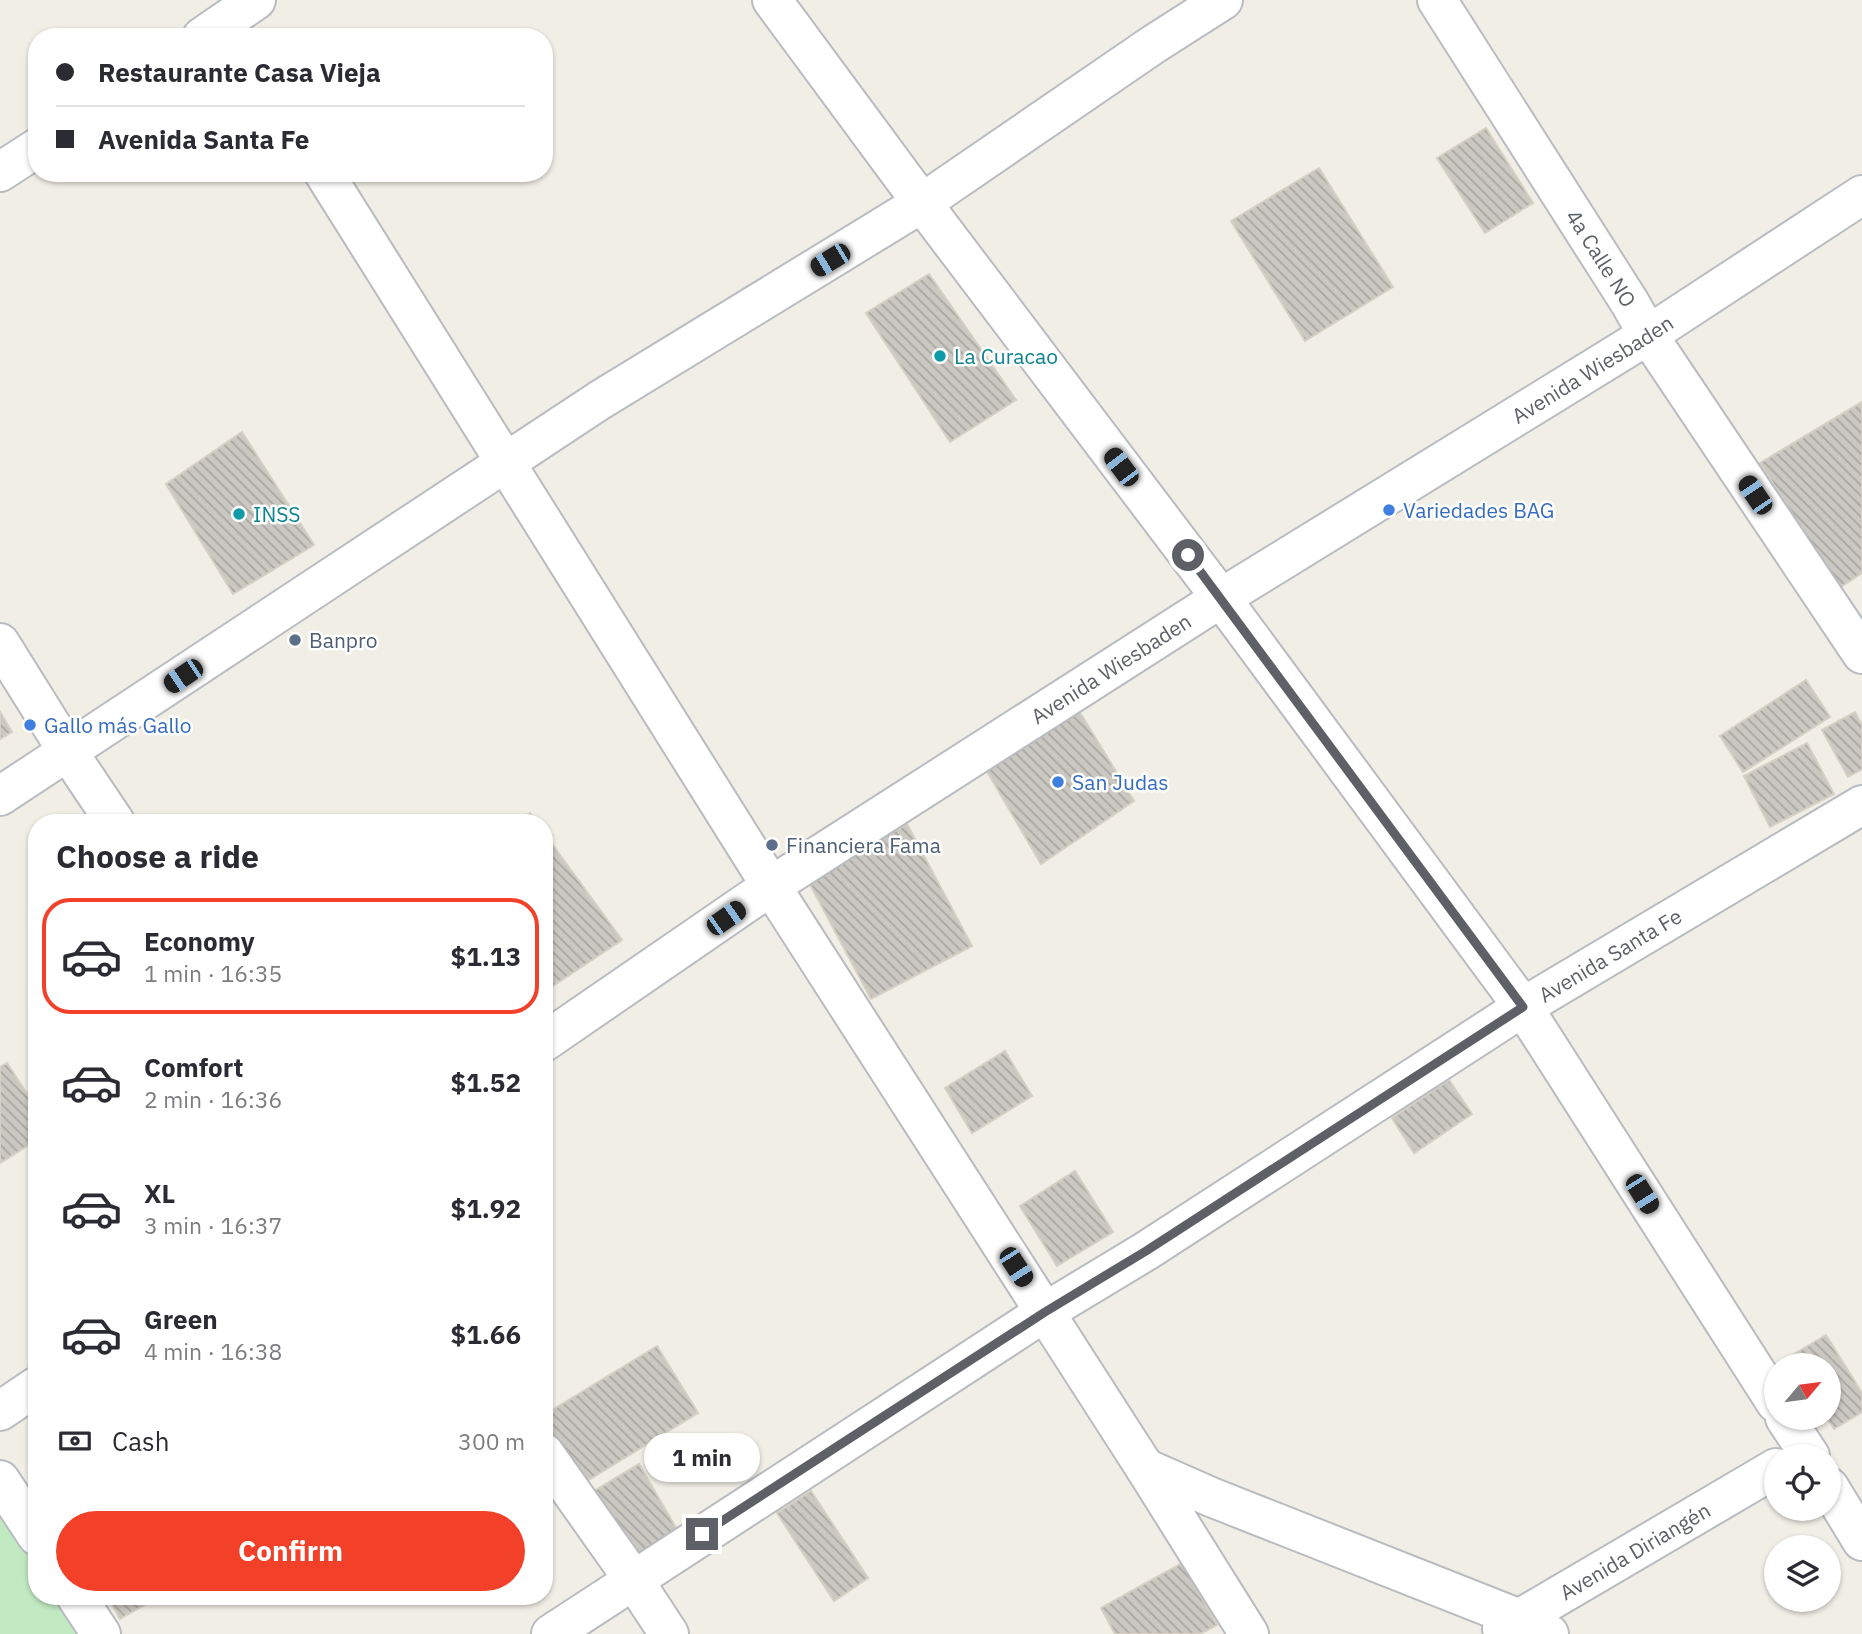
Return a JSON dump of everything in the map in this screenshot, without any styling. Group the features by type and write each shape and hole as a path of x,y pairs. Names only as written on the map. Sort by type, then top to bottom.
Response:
{"street":[{"path":"772,0 1221,598 1523,1007 1764,1385"},
{"path":"0,796 600,401 922,203 1154,44 1223,0"},
{"name":"4a Calle NO","path":"1437,0 1648,335 1862,654"},
{"path":"0,172 28,154"},
{"path":"330,182 771,886 1249,1634"},
{"name":"Avenida Wiesbaden","path":"553,1036 771,886 1221,598 1648,335 1862,195"},
{"path":"0,643 110,814"},
{"name":"Avenida Santa Fe","path":"551,1634 1045,1312 1146,1251 1523,1007 1862,805"},
{"path":"0,1411 28,1392"},
{"path":"553,1466 669,1634"},
{"path":"1144,1468 1521,1629"},
{"name":"Avenida Diriangén","path":"1521,1629 1764,1478"},
{"path":"0,1480 28,1522"},
{"path":"1841,1507 1862,1541"},
{"path":"82,1605 101,1634"}],"green space":[{"path":"0,1514 28,1556 28,1605 60,1605 79,1634 0,1634"}],"building":[{"path":"1486,128 1533,203 1485,233 1437,158"},
{"path":"1319,168 1393,287 1305,341 1231,221"},
{"name":"La Curacao","path":"929,274 1016,400 950,442 866,313"},
{"path":"1862,402 1862,573 1839,588 1760,463"},
{"name":"INSS","path":"242,432 314,545 233,594 166,484"},
{"path":"1806,680 1830,717 1743,772 1720,736"},
{"name":"San Judas","path":"1076,706 1134,801 1041,864 982,763"},
{"path":"0,712 12,732 0,739"},
{"path":"1855,712 1862,725 1862,769 1848,777 1822,730"},
{"path":"1807,743 1834,794 1770,827 1744,776"},
{"path":"907,824 972,946 871,999 806,877"},
{"path":"553,845 622,940 553,986"},
{"path":"1005,1051 1032,1096 972,1133 945,1088"},
{"path":"7,1063 28,1095 28,1146 0,1163 0,1067"},
{"path":"1449,1080 1472,1114 1414,1153 1392,1118"},
{"path":"1075,1171 1113,1232 1057,1266 1020,1206"},
{"path":"1826,1335 1837,1353 1796,1353"},
{"path":"657,1346 698,1413 577,1487 553,1448 553,1410"},
{"path":"1841,1359 1862,1393 1862,1412 1841,1425"},
{"path":"639,1464 679,1533 624,1565 584,1497"},
{"path":"811,1491 868,1578 834,1601 777,1513"},
{"path":"1182,1563 1217,1625 1200,1634 1115,1634 1101,1608"},
{"path":"112,1605 144,1605 120,1619"}],"place":[{"name":"La Curacao","path":"940,356"},
{"name":"Variedades BAG","path":"1389,510"},
{"name":"INSS","path":"239,514"},
{"name":"Banpro","path":"295,640"},
{"name":"Gallo más Gallo","path":"30,725"},
{"name":"San Judas","path":"1058,782"},
{"name":"Financiera Fama","path":"772,845"}],"route":[{"path":"702,1534 1523,1007 1188,555"}]}
